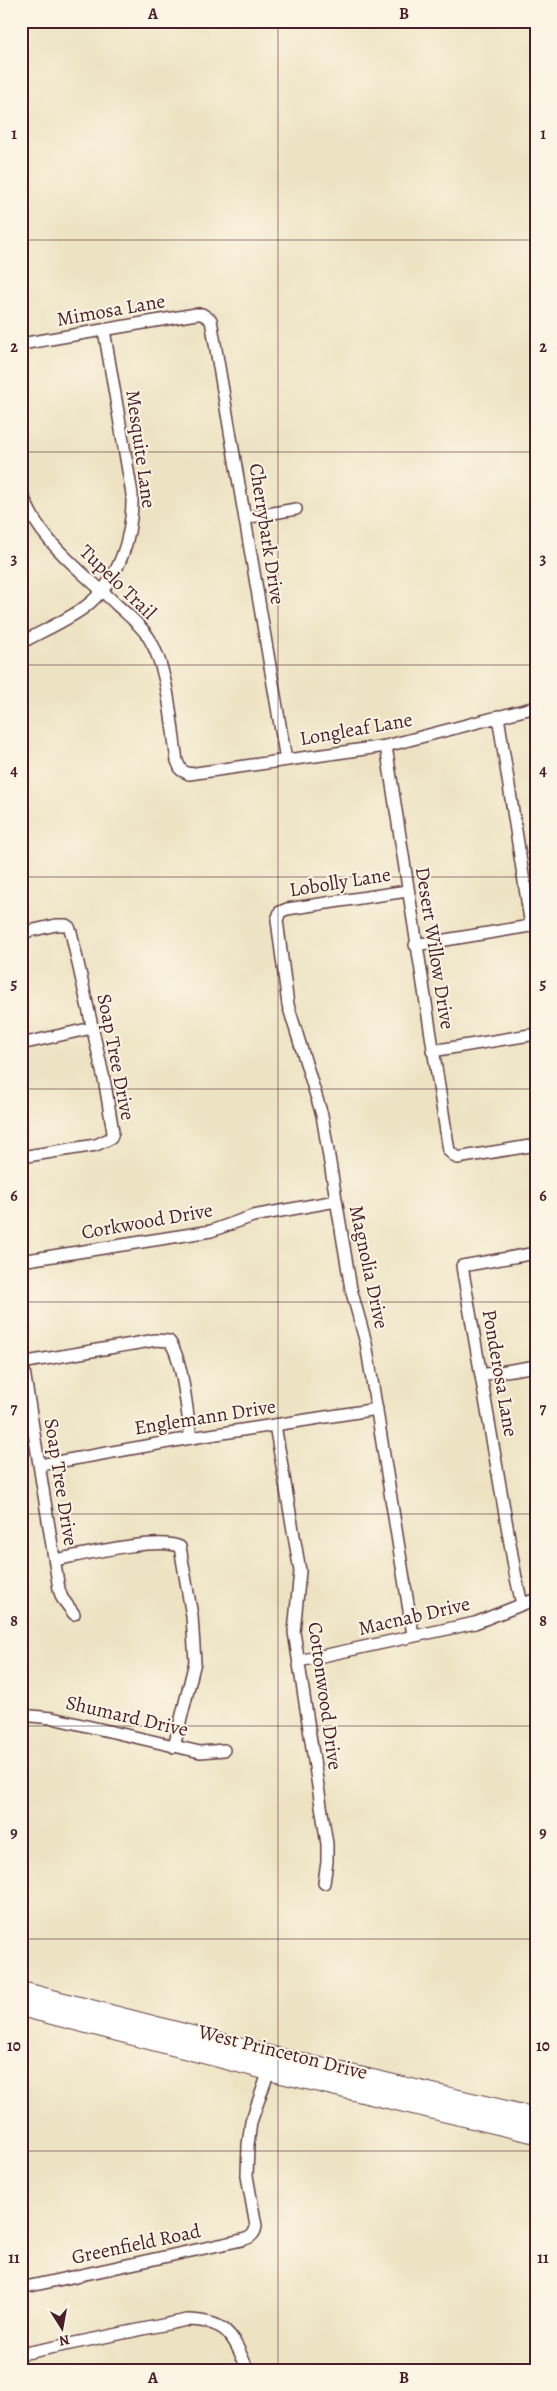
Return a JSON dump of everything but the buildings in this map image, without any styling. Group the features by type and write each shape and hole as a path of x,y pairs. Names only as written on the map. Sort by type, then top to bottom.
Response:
{"highway":[{"name":"West Princeton Drive","path":"21,1991 271,2064 536,2134"},
{"name":"West Princeton Drive","path":"21,2007 271,2064 536,2117"}],"street":[{"name":"Mimosa Lane","path":"21,344 196,314 207,316"},
{"name":"Cherrybark Drive","path":"207,316 213,325 286,760"},
{"name":"Mesquite Lane","path":"21,643 85,607 102,591 120,562 128,540 132,516 132,494 104,330"},
{"name":"Tupelo Trail","path":"21,489 33,519 46,538 135,621 148,638 157,656 163,676 177,761 181,770"},
{"path":"245,518 296,509"},
{"name":"Longleaf Lane","path":"181,770 189,774 386,746 536,707"},
{"path":"415,945 533,926 498,716"},
{"name":"Desert Willow Drive","path":"386,746 415,945 448,1148 451,1154 457,1158 536,1145"},
{"name":"Lobolly Lane","path":"280,912 288,909 407,891"},
{"name":"Magnolia Drive","path":"280,912 277,920 288,1005 322,1115 351,1290 366,1343 413,1635"},
{"name":"Soap Tree Drive","path":"21,933 56,925 66,925 71,932 112,1122 111,1138 96,1145 21,1157"},
{"path":"21,1044 92,1028"},
{"path":"432,1051 536,1034"},
{"name":"Corkwood Drive","path":"21,1261 211,1231 253,1216 336,1201"},
{"name":"Ponderosa Lane","path":"522,1604 462,1266 536,1254"},
{"path":"22,1359 156,1340 169,1341 174,1348 178,1362 191,1438"},
{"name":"Soap Tree Drive","path":"22,1359 62,1598 74,1614"},
{"path":"481,1375 536,1366"},
{"name":"Englemann Drive","path":"40,1465 191,1438 377,1409"},
{"name":"Cottonwood Drive","path":"275,1425 300,1571 294,1632 327,1844 328,1862 324,1883"},
{"path":"55,1560 172,1543 180,1547 192,1616 195,1662 174,1747"},
{"name":"Macnab Drive","path":"299,1661 475,1623 536,1599"},
{"name":"Shumard Drive","path":"21,1715 52,1718 200,1752 224,1750"},
{"name":"Greenfield Road","path":"21,2288 242,2240 256,2232 247,2176 248,2145 252,2122 271,2064"},
{"path":"21,2354 187,2320 207,2320 221,2326 233,2338 248,2370"}]}
